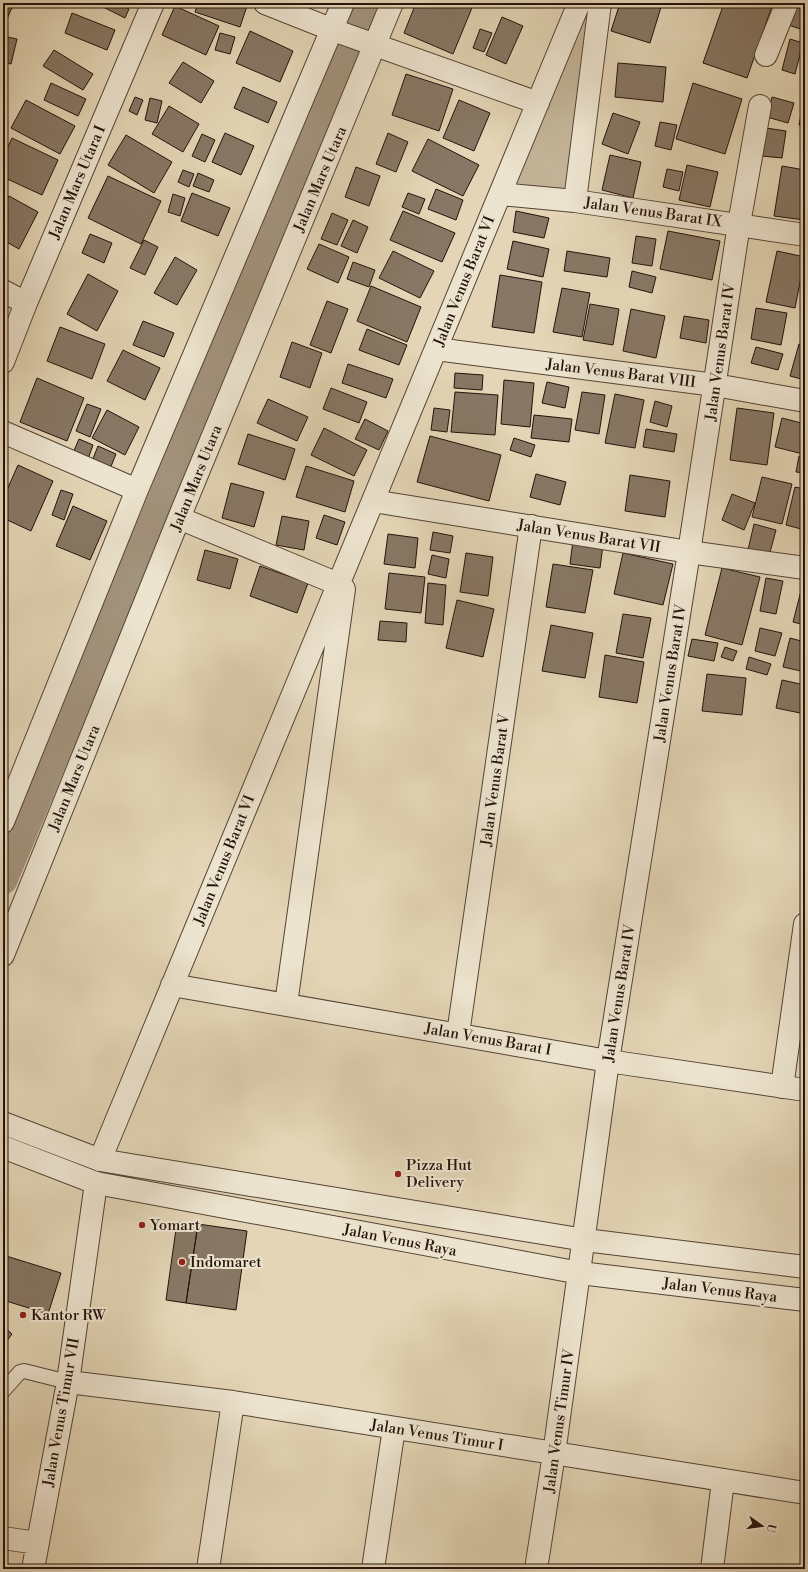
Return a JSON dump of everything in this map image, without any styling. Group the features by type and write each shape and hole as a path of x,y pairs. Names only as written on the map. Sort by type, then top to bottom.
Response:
{"street":[{"name":"Jalan Mars Utara I","path":"3,362 26,303 153,3"},
{"path":"265,3 370,44 538,103"},
{"path":"3,822 138,490 333,30 342,3"},
{"name":"Jalan Mars Utara","path":"3,955 370,44 392,3"},
{"name":"Jalan Venus Barat VI","path":"100,1160 579,3"},
{"path":"575,201 600,3"},
{"path":"766,54 787,3"},
{"name":"Jalan Venus Barat IV","path":"580,1273 608,1061 715,385 738,224 760,106"},
{"name":"Jalan Venus Barat IX","path":"500,194 575,201 805,235"},
{"path":"3,292 26,303"},
{"name":"Jalan Venus Barat VIII","path":"436,349 715,385 805,401"},
{"path":"3,432 138,490"},
{"name":"Jalan Venus Barat VII","path":"373,500 689,552 805,568"},
{"path":"179,518 338,584"},
{"name":"Jalan Venus Barat V","path":"458,1034 531,526"},
{"name":"Jalan Venus Barat VI","path":"286,1004 349,559"},
{"path":"782,1087 805,924"},
{"name":"Jalan Venus Barat I","path":"172,985 608,1061 805,1090"},
{"name":"Jalan Venus Raya","path":"3,1123 100,1160 585,1240 805,1267"},
{"name":"Jalan Venus Raya","path":"3,1147 96,1183 580,1273 805,1300"},
{"name":"Jalan Venus Timur VII","path":"33,1569 68,1382 96,1183"},
{"name":"Jalan Venus Timur IV","path":"536,1569 580,1273"},
{"name":"Jalan Venus Timur I","path":"68,1382 233,1402 805,1493"},
{"path":"208,1569 233,1402"},
{"path":"373,1569 394,1428"},
{"path":"712,1569 723,1481"},
{"path":"3,1538 37,1542"}],"lane":[{"path":"96,1183 100,1160"},
{"path":"3,1391 20,1372 24,1371 68,1382"}],"shaded area":[{"path":"591,3 571,195 509,187"}],"building":[{"path":"3,3 14,3 7,19 3,17"},
{"path":"95,3 118,3 129,9 125,18"},
{"path":"198,3 248,3 240,27 195,12"},
{"path":"416,3 474,3 453,54 404,33"},
{"path":"620,3 662,4 650,43 611,31"},
{"path":"724,3 773,3 747,78 703,63"},
{"path":"790,3 805,3 804,30 785,24"},
{"path":"175,6 219,26 206,55 162,35"},
{"path":"72,13 115,30 107,50 65,33"},
{"path":"502,17 523,26 506,64 486,55"},
{"path":"480,29 492,33 484,52 473,48"},
{"path":"250,31 293,51 280,82 236,63"},
{"path":"220,33 235,37 230,54 215,50"},
{"path":"3,36 17,39 11,64 3,62"},
{"path":"790,39 803,43 795,74 782,70"},
{"path":"54,50 93,74 83,90 43,66"},
{"path":"805,56 805,75 801,74"},
{"path":"183,62 214,81 201,103 169,83"},
{"path":"618,63 666,67 663,102 615,97"},
{"path":"406,74 453,89 439,131 392,115"},
{"path":"51,83 86,99 78,116 44,100"},
{"path":"693,83 742,99 725,154 676,139"},
{"path":"243,87 277,102 268,123 234,108"},
{"path":"135,97 143,100 137,115 129,111"},
{"path":"772,97 794,103 788,123 767,117"},
{"path":"150,98 162,101 157,123 145,120"},
{"path":"26,100 75,126 60,154 11,128"},
{"path":"459,100 490,113 474,151 443,138"},
{"path":"803,103 805,104 805,126 799,125"},
{"path":"169,106 199,124 183,152 152,134"},
{"path":"613,113 640,122 628,154 602,144"},
{"path":"660,122 677,125 671,150 655,146"},
{"path":"766,128 786,131 782,158 762,156"},
{"path":"225,133 254,146 241,175 212,162"},
{"path":"388,133 408,142 396,172 376,164"},
{"path":"202,134 215,140 205,162 192,156"},
{"path":"126,135 172,162 154,193 108,165"},
{"path":"12,138 58,160 42,195 3,177 3,158"},
{"path":"428,139 479,165 463,196 412,171"},
{"path":"610,155 641,162 633,198 602,190"},
{"path":"687,165 718,172 710,207 679,200"},
{"path":"782,166 805,170 804,220 774,216"},
{"path":"356,167 380,176 369,206 345,197"},
{"path":"667,169 683,172 679,191 663,187"},
{"path":"183,170 194,174 189,187 178,182"},
{"path":"198,173 214,180 209,192 193,186"},
{"path":"108,176 161,201 141,244 88,218"},
{"path":"436,189 463,200 456,220 428,209"},
{"path":"192,193 230,208 218,236 181,221"},
{"path":"408,193 425,199 419,214 402,207"},
{"path":"173,194 185,198 180,216 168,212"},
{"path":"9,196 38,212 19,249 3,240 3,207"},
{"path":"403,211 455,233 442,262 390,240"},
{"path":"516,211 549,218 544,238 513,232"},
{"path":"332,213 348,220 337,245 321,239"},
{"path":"353,220 368,227 357,253 341,246"},
{"path":"668,231 720,241 712,280 660,269"},
{"path":"90,234 112,243 104,263 82,253"},
{"path":"636,236 656,239 652,266 632,263"},
{"path":"144,240 158,247 145,275 130,268"},
{"path":"513,241 549,249 543,277 507,269"},
{"path":"319,244 349,257 338,283 307,269"},
{"path":"393,251 434,271 420,298 379,278"},
{"path":"567,251 610,258 607,277 564,271"},
{"path":"777,251 805,257 795,308 766,302"},
{"path":"175,257 197,270 177,305 154,293"},
{"path":"353,262 375,270 369,287 347,279"},
{"path":"632,271 656,277 652,293 629,287"},
{"path":"88,274 118,291 97,331 67,314"},
{"path":"500,275 542,282 534,333 492,327"},
{"path":"371,286 421,307 407,342 357,321"},
{"path":"562,288 590,293 582,337 553,332"},
{"path":"327,301 348,309 331,353 310,345"},
{"path":"590,304 619,309 613,345 583,340"},
{"path":"756,308 787,313 781,345 751,339"},
{"path":"631,309 665,316 656,358 623,351"},
{"path":"684,316 709,320 706,343 680,338"},
{"path":"143,321 174,333 164,357 133,345"},
{"path":"60,327 105,344 92,379 47,361"},
{"path":"367,329 407,345 399,365 359,350"},
{"path":"292,342 322,353 310,388 280,377"},
{"path":"799,344 805,346 805,380 790,376"},
{"path":"756,347 783,354 778,370 751,363"},
{"path":"123,350 160,368 145,400 107,381"},
{"path":"348,364 393,379 386,398 342,383"},
{"path":"455,373 483,375 482,390 454,388"},
{"path":"37,378 84,398 67,441 20,422"},
{"path":"504,380 534,383 530,427 501,424"},
{"path":"547,382 569,387 565,408 542,403"},
{"path":"331,388 367,402 359,423 323,409"},
{"path":"455,392 498,395 495,435 451,432"},
{"path":"582,392 605,395 599,434 575,430"},
{"path":"615,394 644,400 635,448 605,443"},
{"path":"268,399 308,417 297,441 257,423"},
{"path":"655,401 672,406 667,427 650,422"},
{"path":"87,404 101,409 90,437 76,431"},
{"path":"434,408 450,410 447,432 431,430"},
{"path":"737,408 774,413 767,465 730,460"},
{"path":"107,410 139,427 125,455 92,438"},
{"path":"534,415 572,419 569,442 531,438"},
{"path":"782,418 805,424 805,447 803,454 775,447"},
{"path":"365,419 388,431 379,450 355,439"},
{"path":"324,428 367,450 354,476 311,455"},
{"path":"646,429 677,434 674,452 643,447"},
{"path":"248,434 295,449 285,480 238,464"},
{"path":"430,436 501,455 489,501 417,482"},
{"path":"514,438 535,445 531,457 510,450"},
{"path":"79,439 93,445 88,459 73,453"},
{"path":"98,446 116,454 110,469 92,461"},
{"path":"799,456 805,456 805,473 796,472"},
{"path":"18,465 53,481 31,531 3,518 3,499"},
{"path":"306,466 354,481 345,512 296,497"},
{"path":"536,474 566,482 560,505 530,497"},
{"path":"630,475 670,481 665,517 625,511"},
{"path":"762,477 792,484 782,524 752,517"},
{"path":"231,483 264,492 254,527 222,518"},
{"path":"795,487 805,489 805,530 786,525"},
{"path":"61,490 73,494 64,520 52,515"},
{"path":"732,494 755,503 744,530 722,520"},
{"path":"73,506 107,521 90,560 56,546"},
{"path":"324,515 345,522 337,545 316,538"},
{"path":"282,516 309,521 304,550 276,545"},
{"path":"754,524 776,530 769,556 748,550"},
{"path":"433,532 453,536 450,553 430,550"},
{"path":"388,534 418,538 415,568 384,564"},
{"path":"573,540 603,545 600,568 570,564"},
{"path":"205,550 238,559 230,589 197,580"},
{"path":"466,553 493,557 488,596 460,592"},
{"path":"623,553 673,564 663,605 614,594"},
{"path":"432,555 449,559 446,578 428,574"},
{"path":"553,564 593,570 585,613 546,607"},
{"path":"260,566 308,583 297,613 250,596"},
{"path":"722,568 760,577 742,645 705,635"},
{"path":"389,573 425,577 421,613 385,609"},
{"path":"766,578 783,581 776,614 760,611"},
{"path":"428,583 446,585 443,625 425,623"},
{"path":"802,587 805,588 805,625 793,622"},
{"path":"457,600 494,609 483,657 446,648"},
{"path":"623,614 651,618 643,658 616,653"},
{"path":"380,621 407,623 406,642 378,640"},
{"path":"551,625 593,633 585,678 542,671"},
{"path":"760,628 782,633 775,656 755,651"},
{"path":"790,638 805,642 805,672 783,667"},
{"path":"692,639 718,643 714,661 688,656"},
{"path":"725,647 737,651 733,661 721,657"},
{"path":"605,655 644,662 637,703 599,697"},
{"path":"749,657 771,664 767,675 746,669"},
{"path":"707,674 746,678 742,715 702,711"},
{"path":"782,680 805,685 805,714 776,708"},
{"name":"Indomaret","path":"177,1222 198,1224 186,1303 166,1300"},
{"path":"198,1224 247,1231 236,1310 186,1303"},
{"path":"3,1255 61,1273 48,1314 3,1300"},
{"path":"3,1326 12,1334 3,1346"}],"waterway":[{"path":"3,880 369,3"}],"place":[{"name":"Pizza Hut Delivery","path":"398,1174"},
{"name":"Yomart","path":"142,1225"},
{"name":"Indomaret","path":"182,1262"},
{"name":"Kantor RW","path":"23,1315"}]}
